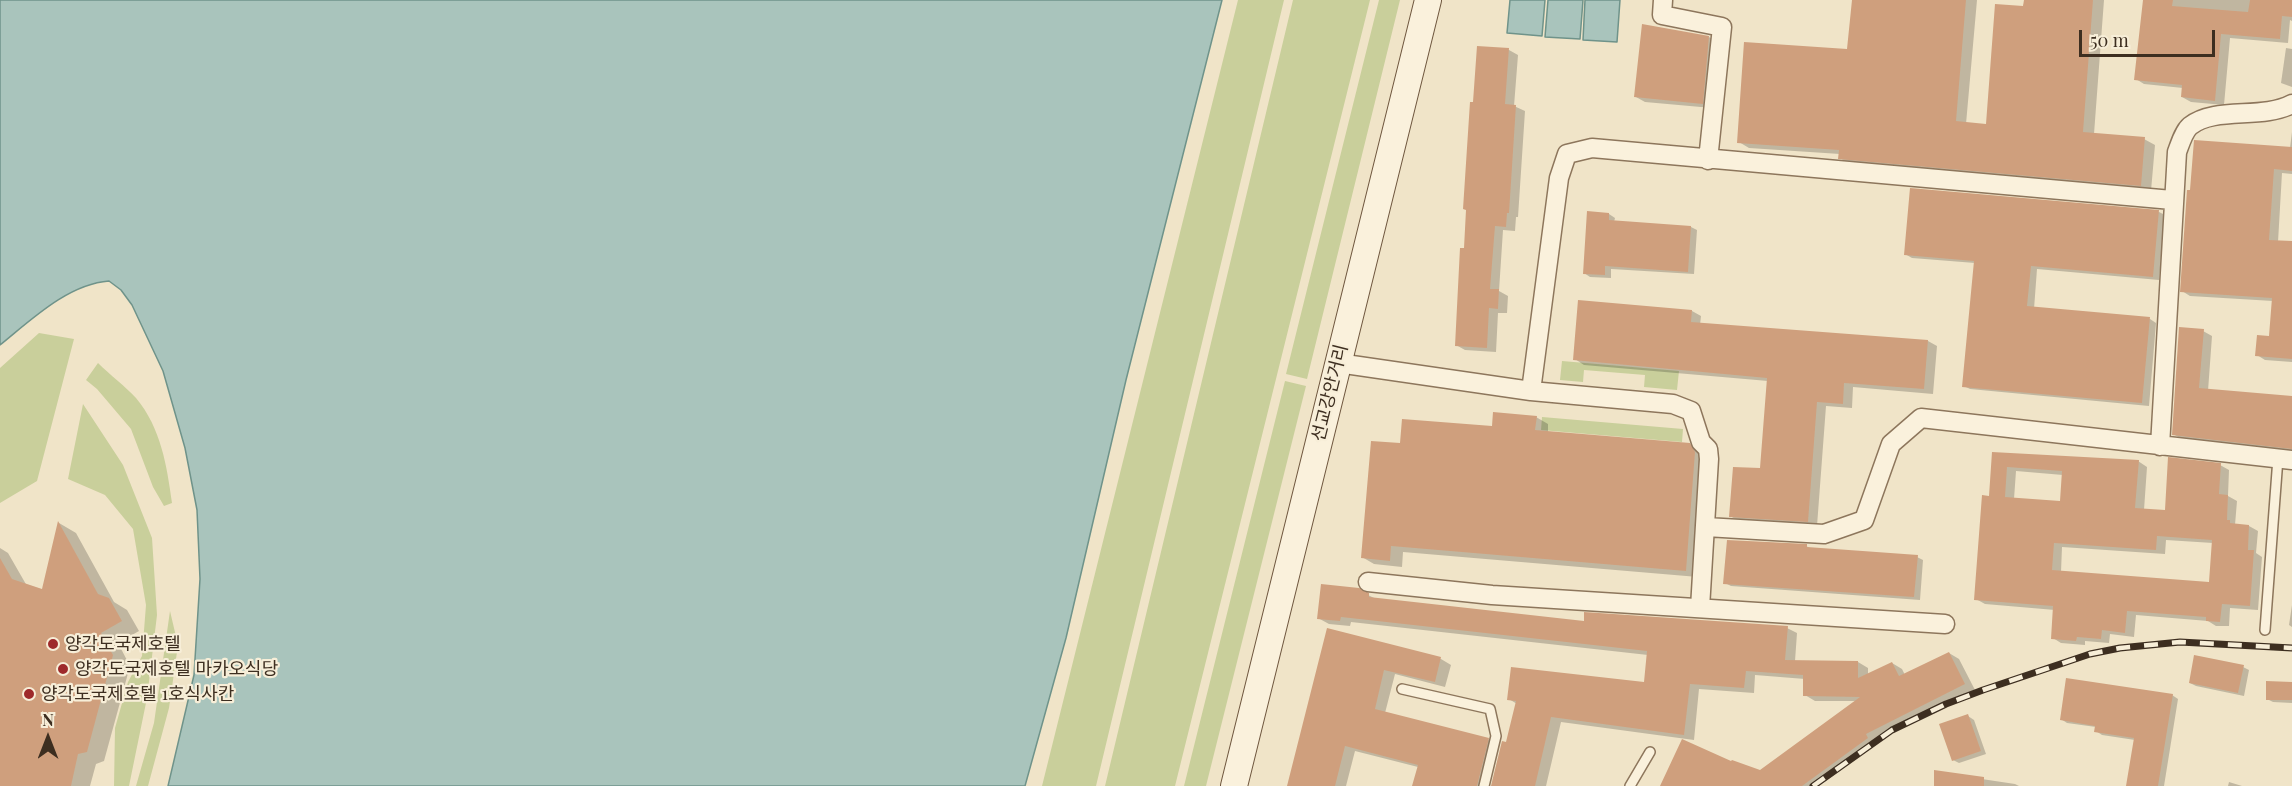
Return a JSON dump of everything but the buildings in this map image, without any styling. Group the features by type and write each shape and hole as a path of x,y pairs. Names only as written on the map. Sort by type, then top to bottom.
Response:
{"main road":[{"name":"선교강안거리","path":"1234,786 1428,0"}],"street":[{"path":"1663,0 1662,15 1722,27 1708,160"},
{"path":"2160,446 2176,152 2188,127 2207,117 2255,113 2292,104"},
{"path":"1531,391 1559,178 1567,154 1592,148 2172,200"},
{"path":"1338,363 1531,391 1673,404 1691,411 1701,442 1708,449 1706,527 1700,608"},
{"path":"1706,527 1824,534 1864,520 1891,444 1921,418 2285,459"},
{"path":"1368,582 1492,595 1945,624"}],"lane":[{"path":"2265,630 2285,459"},
{"path":"1402,689 1490,709 1496,736 1485,786"},
{"path":"1630,786 1650,752"}],"green space":[{"path":"1238,0 1284,0 1096,786 1042,786"},
{"path":"1293,0 1370,0 1175,786 1105,786"},
{"path":"1379,0 1400,0 1307,379 1286,374"},
{"path":"39,333 74,339 37,481 0,503 0,368"},
{"path":"1562,361 1679,371 1677,390 1644,387 1645,375 1584,370 1583,382 1560,380"},
{"path":"98,363 136,398 145,410 162,448 172,503 164,506 153,487 131,429 97,389 86,380"},
{"path":"1285,381 1306,386 1206,786 1184,786"},
{"path":"83,404 123,465 152,538 157,615 147,698 129,786 114,786 115,728 128,682 142,656 146,605 133,529 105,495 68,479"},
{"path":"1542,417 1683,429 1682,442 1541,430"},
{"path":"170,611 178,645 169,708 148,786 136,786 154,723"}],"water":[{"path":"0,0 1222,0 1126,380 1066,638 1025,786 168,786 194,675 200,579 197,510 185,448 163,371 132,305 121,290 109,281 79,289 65,296 0,345"},
{"path":"1510,0 1545,0 1542,36 1507,33"},
{"path":"1548,0 1583,0 1580,39 1545,37"},
{"path":"1585,0 1620,0 1617,42 1583,40"}],"railway":[{"path":"1813,786 1892,730 1946,704 2090,654 2120,648 2180,642 2292,648"}],"place":[{"name":"양각도국제호텔","path":"53,644"},
{"name":"양각도국제호텔 마카오식당","path":"63,669"},
{"name":"양각도국제호텔 1호식사칸","path":"29,694"}]}
